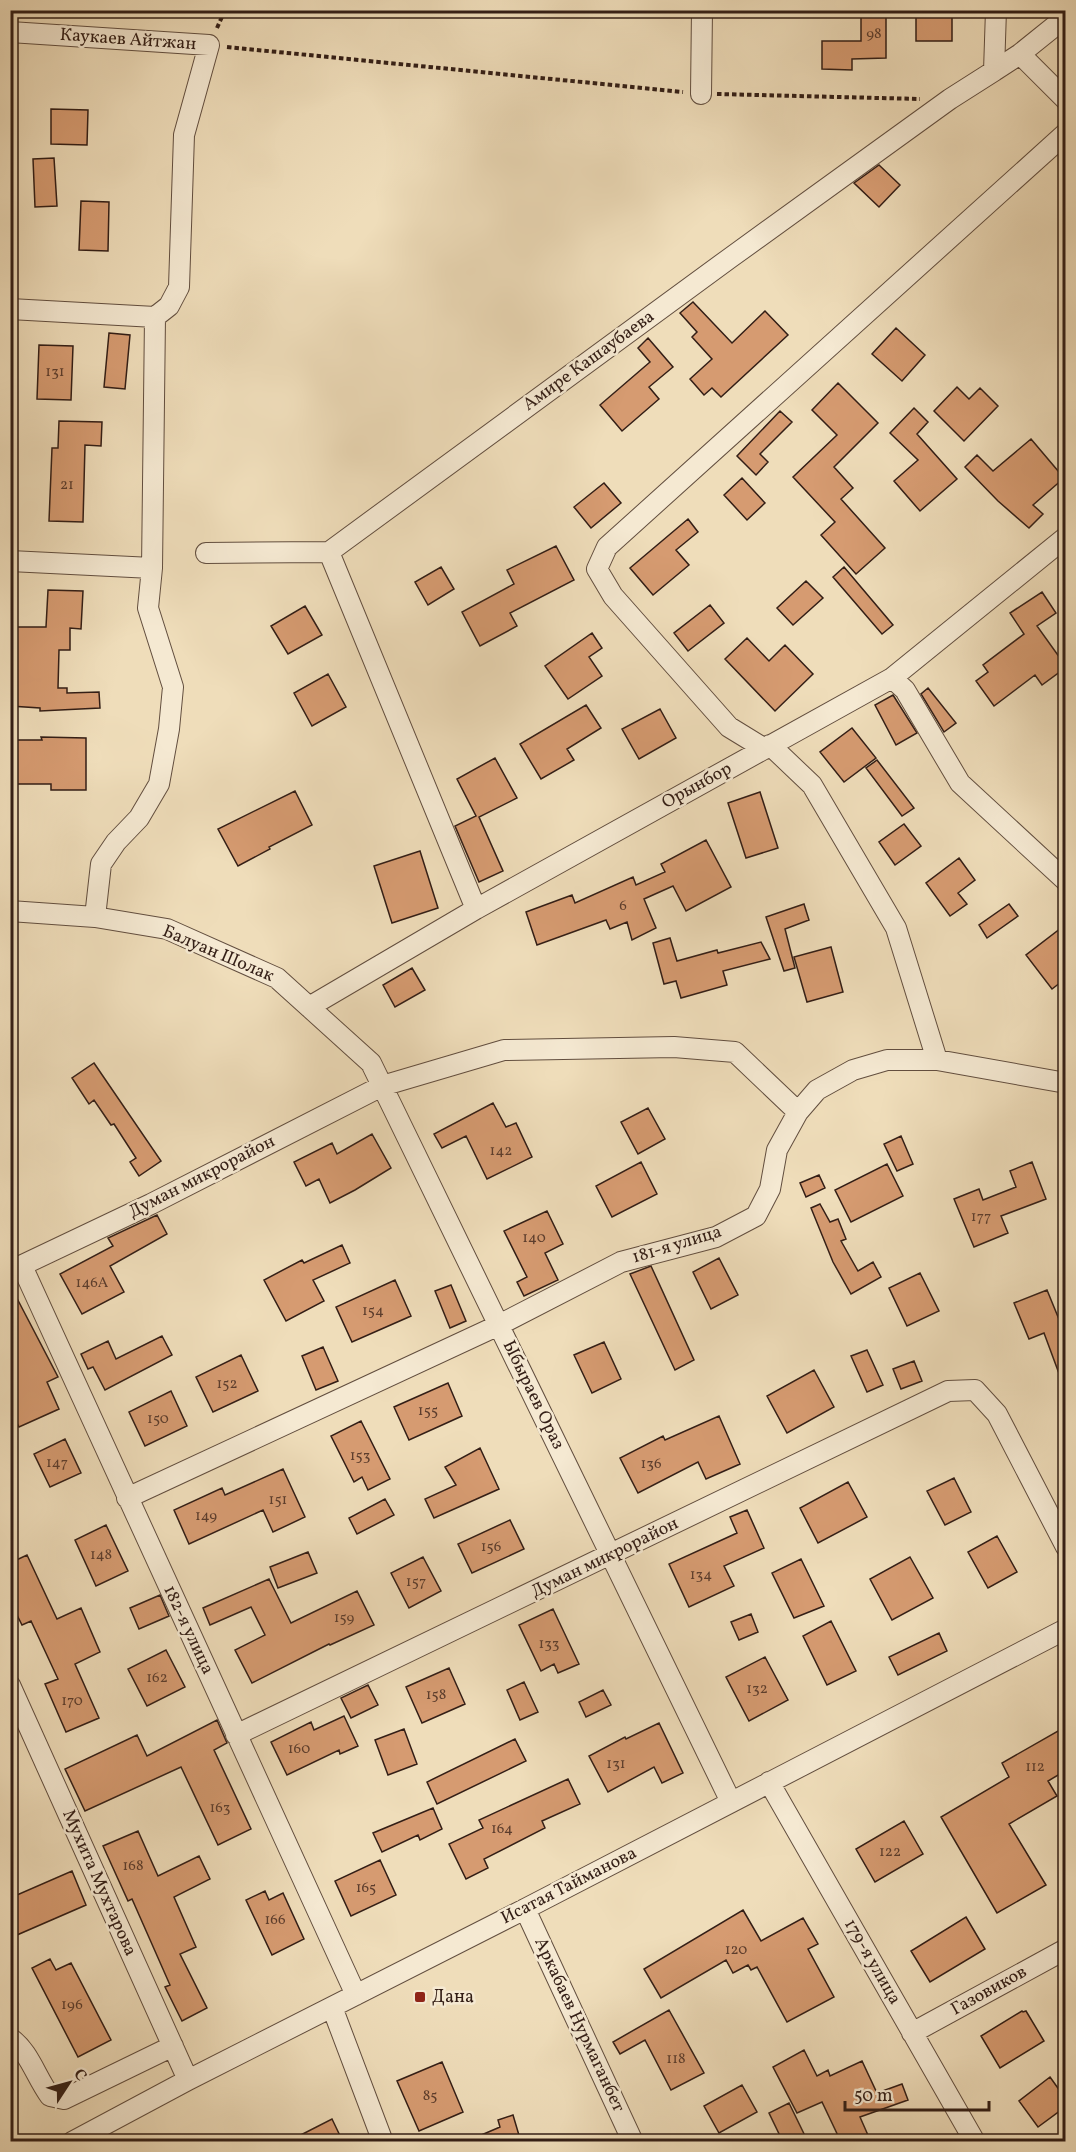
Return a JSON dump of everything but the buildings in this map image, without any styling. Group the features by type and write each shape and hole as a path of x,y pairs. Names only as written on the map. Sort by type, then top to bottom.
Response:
{"street":[{"path":"701,94 702,10"},
{"path":"994,71 996,10"},
{"path":"994,71 1020,54 1065,17"},
{"name":"Каукаев Айтжан","path":"10,32 209,45"},
{"path":"10,309 154,317 169,306 179,287 184,135 209,45"},
{"path":"1020,54 1065,100"},
{"name":"Амире Кашаубаева","path":"329,552 730,258 950,99 994,71"},
{"path":"938,1060 896,928 812,785 768,747 729,727 613,596 597,569 607,547 1065,133"},
{"path":"95,917 101,864 116,842 139,818 159,784 173,687 148,608 152,568 154,317"},
{"name":"Орынбор","path":"309,1007 476,909 892,678 1065,537"},
{"path":"206,553 329,552 476,909"},
{"path":"10,561 152,568"},
{"path":"892,678 906,690 960,783 1065,881"},
{"name":"Балуан Шолак","path":"10,911 95,917 167,929 277,978 309,1007"},
{"name":"Ыбыраев Ораз","path":"309,1007 371,1063 731,1802"},
{"name":"Думан микрорайон","path":"16,1268 151,1204 382,1086 504,1050 674,1047 735,1052 798,1112"},
{"name":"181-я улица","path":"498,1325 621,1262 716,1237 756,1216 770,1189 777,1150 798,1112 817,1090 852,1070 887,1060 938,1060 1065,1083"},
{"name":"182-я улица","path":"16,1268 127,1498 356,1995"},
{"path":"127,1498 498,1325"},
{"name":"Думан микрорайон","path":"236,1735 948,1391 975,1389 998,1414 1065,1547"},
{"name":"Исатая Тайманова","path":"72,2142 188,2080 525,1909 1065,1629"},
{"name":"Мухита Мухтарова","path":"10,1685 188,2080"},
{"name":"179-я улица","path":"769,1782 975,2142"},
{"name":"Аркабаев Нурмаганбет","path":"525,1909 633,2142"},
{"name":"Газовиков","path":"912,2033 1065,1949"},
{"path":"332,2007 383,2142"},
{"path":"10,2038 20,2045 50,2096 64,2099 173,2046"}],"path":[{"path":"209,45 701,94 950,99"}],"place":[{"name":"Дана","path":"420,1997"}]}
